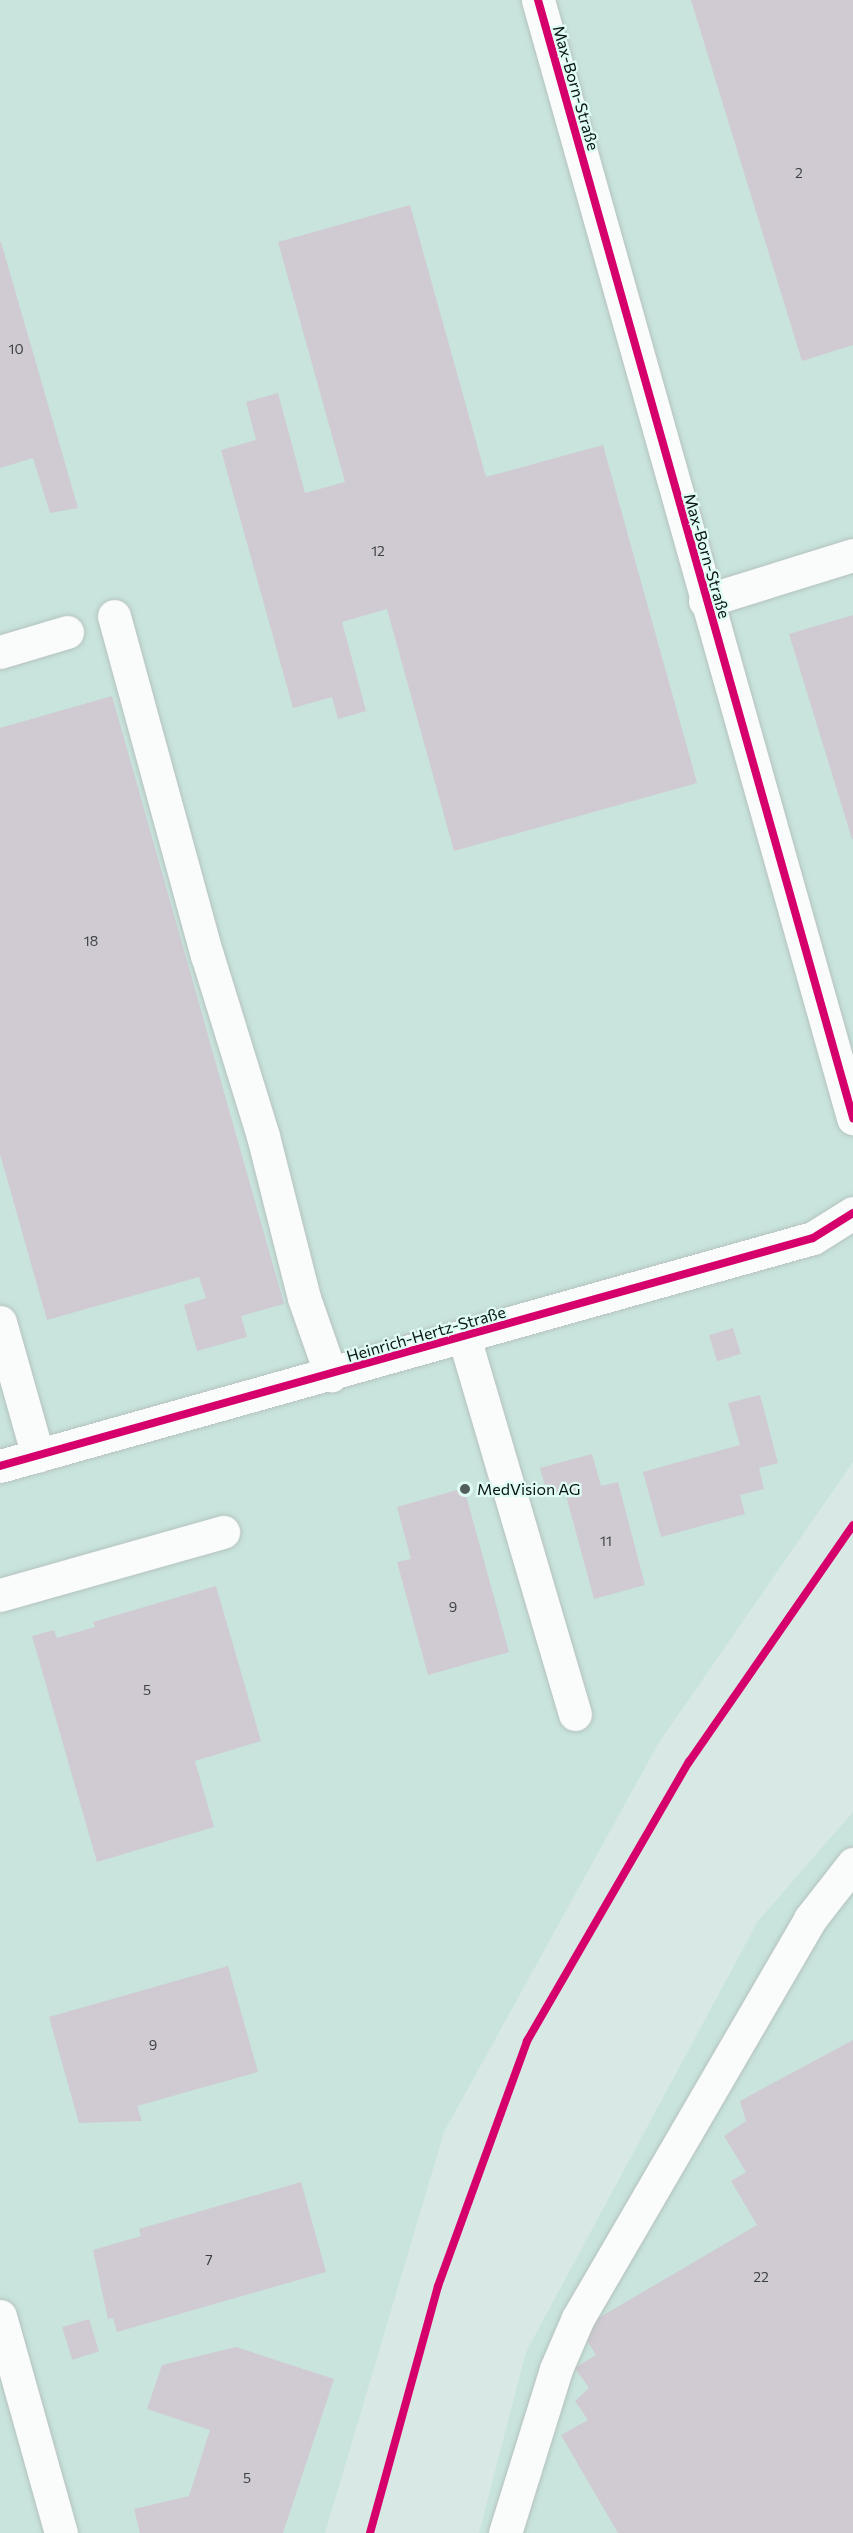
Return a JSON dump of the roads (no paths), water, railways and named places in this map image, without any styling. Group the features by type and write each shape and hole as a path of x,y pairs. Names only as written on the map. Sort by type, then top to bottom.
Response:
{"street":[{"name":"Max-Born-Straße","path":"538,0 705,601 853,1118"},
{"path":"705,601 853,555"},
{"path":"114,616 207,955 263,1136 304,1298 331,1375"},
{"path":"0,652 67,632"},
{"name":"Heinrich-Hertz-Straße","path":"0,1466 813,1238 853,1214"},
{"path":"0,1322 38,1456"},
{"path":"464,1337 575,1714"},
{"path":"0,1595 223,1532"},
{"path":"505,2533 556,2369 578,2318 810,1919 853,1864"},
{"path":"0,2316 61,2533"}],"place":[{"name":"MedVision AG","path":"465,1489"}]}
